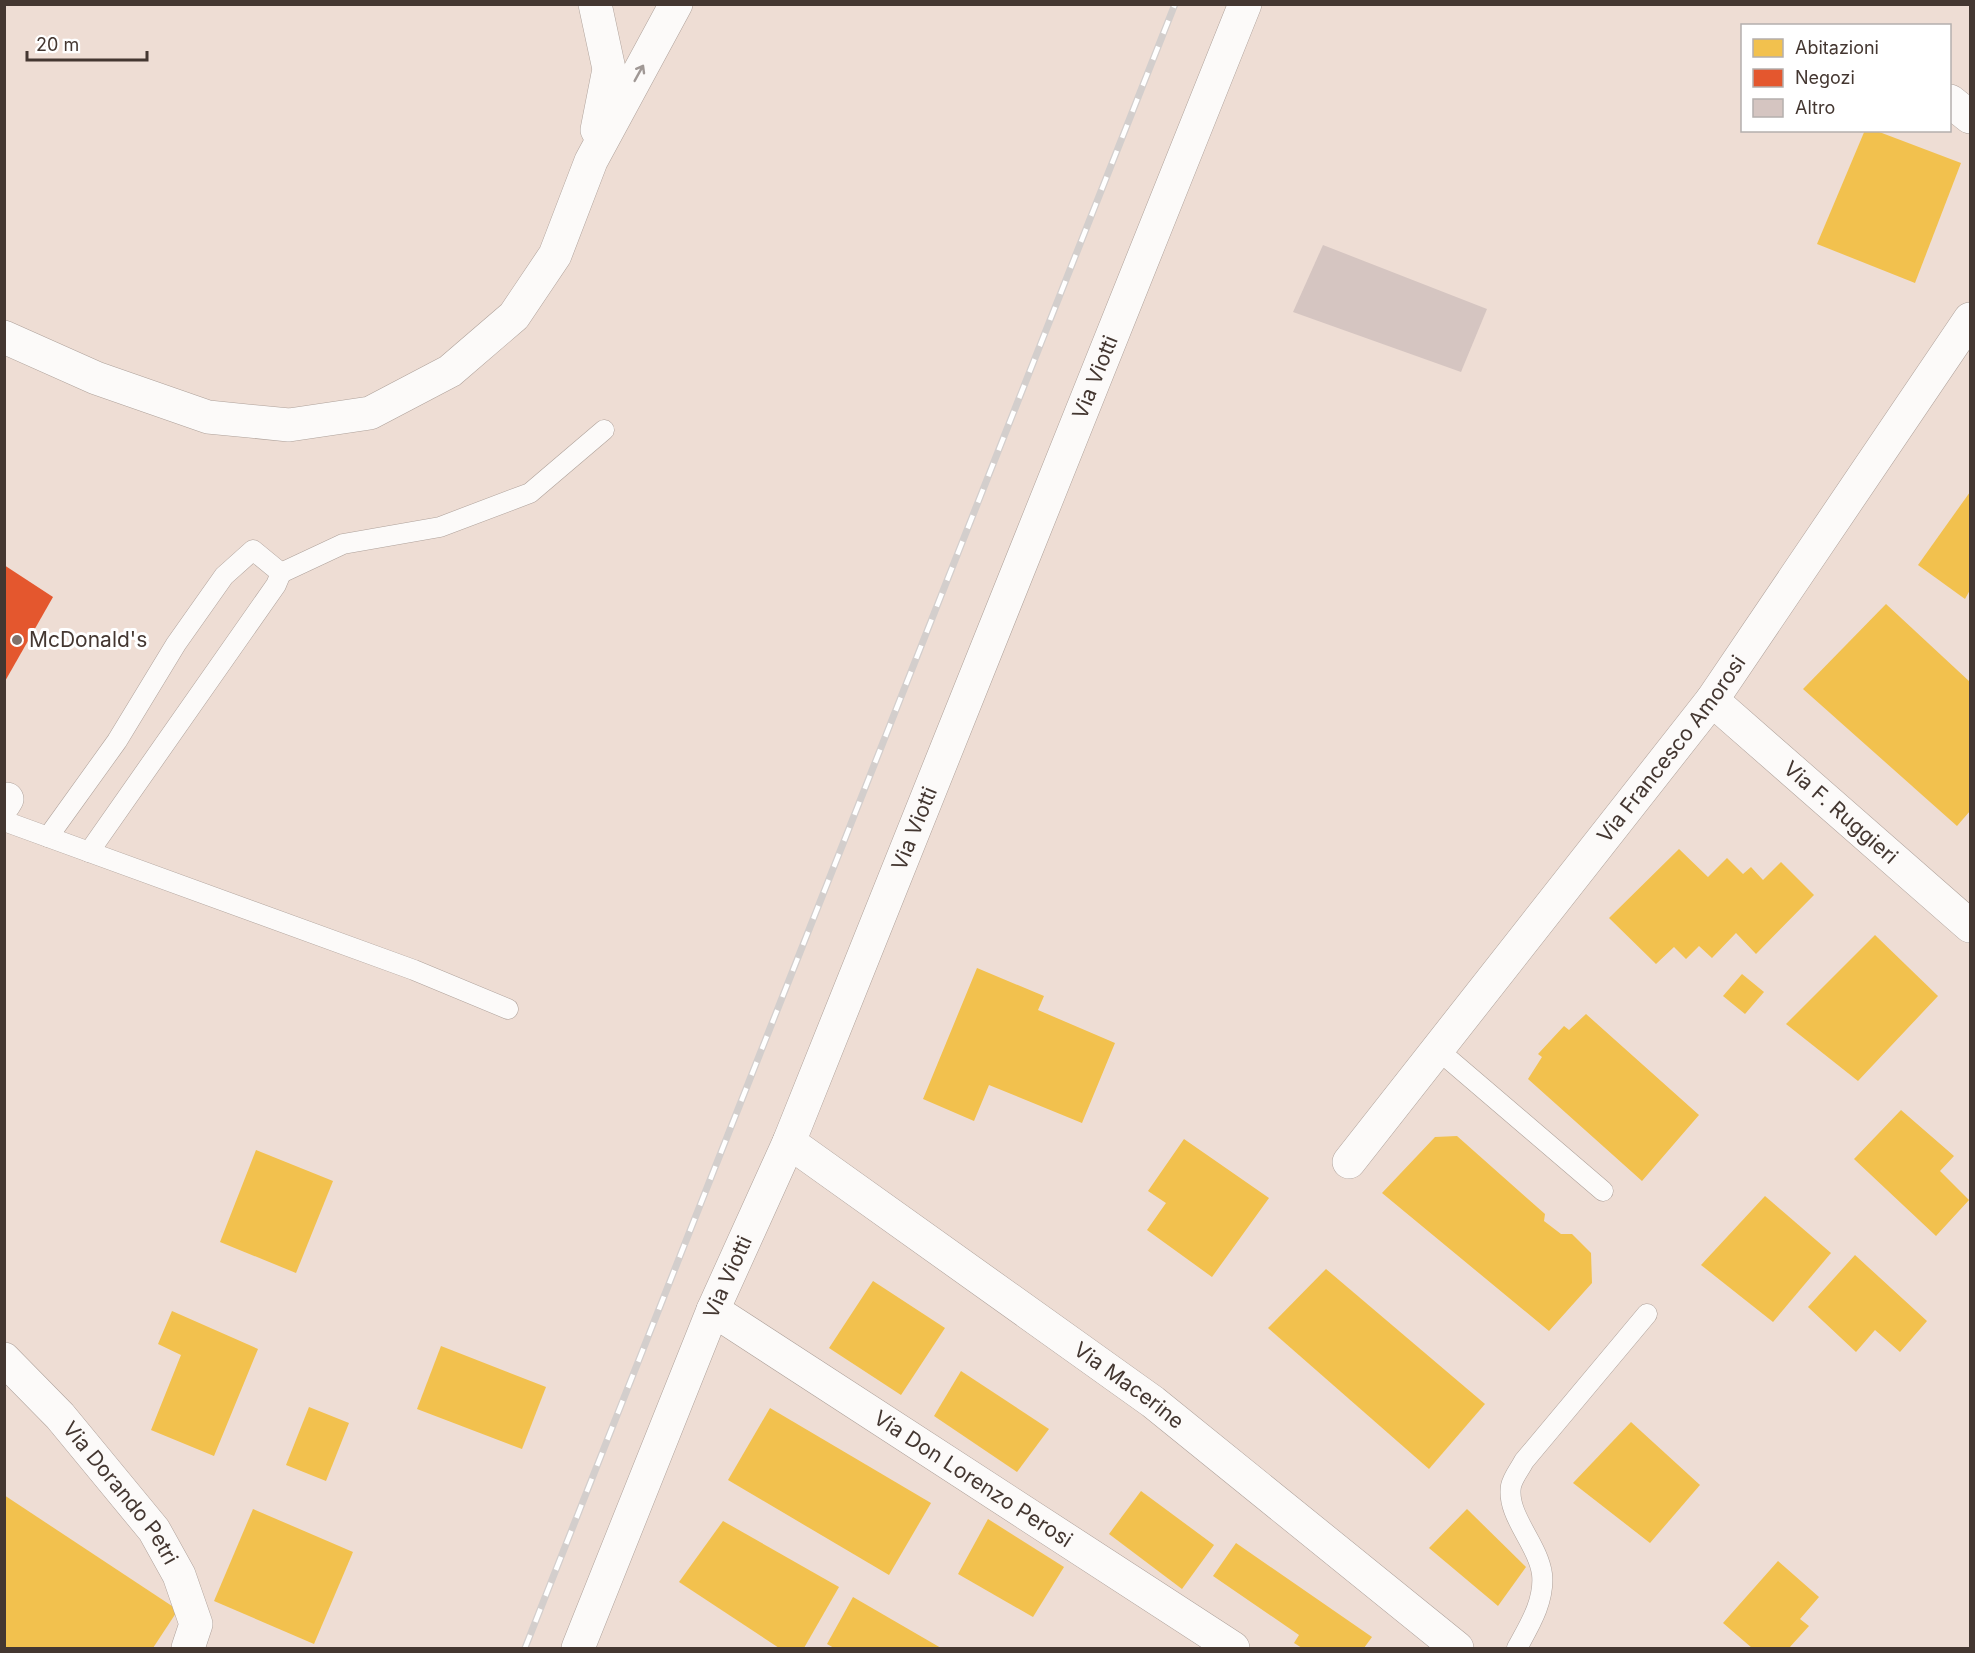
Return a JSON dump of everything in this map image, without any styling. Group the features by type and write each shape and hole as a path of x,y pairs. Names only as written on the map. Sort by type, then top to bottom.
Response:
{"main road":[{"path":"591,161 609,69 595,4"},
{"path":"4,337 96,378 208,417 289,425 370,413 450,371 514,316 555,255 591,161 676,4"},
{"name":"Via Viotti","path":"578,1648 713,1310 789,1142 1245,4"},
{"path":"1951,102 1971,117"},
{"name":"Via Francesco Amorosi","path":"1348,1162 1712,700 1971,319"},
{"name":"Via F. Ruggieri","path":"1712,700 1971,926"},
{"name":"Via Macerine","path":"789,1142 1153,1402 1457,1648"},
{"name":"Via Don Lorenzo Perosi","path":"713,1310 1233,1648"},
{"name":"Via Dorando Petri","path":"4,1359 60,1416 154,1530 179,1575 196,1624 188,1648"}],"lane":[{"path":"89,852 276,585 281,573 343,544 440,527 530,493 604,430"},
{"path":"48,837 117,741 176,644 224,576 253,550 281,573"},
{"path":"6,808 48,837 414,970 508,1009"},
{"path":"1437,1049 1603,1191"},
{"path":"1517,1648 1536,1613 1541,1595 1542,1575 1531,1542 1512,1504 1511,1487 1524,1461 1647,1314"}],"building: Abitazioni":[{"path":"1864,132 1879,132 1961,163 1915,283 1817,244"},
{"path":"1970,492 1970,590 1965,599 1918,565"},
{"path":"1886,604 1970,682 1970,811 1957,826 1803,689"},
{"path":"1679,849 1708,877 1727,858 1743,874 1751,867 1763,880 1781,862 1814,895 1756,954 1736,933 1712,958 1699,946 1686,959 1674,947 1656,964 1609,918"},
{"path":"1875,935 1938,996 1858,1081 1786,1024"},
{"path":"977,968 1044,996 1038,1010 1115,1043 1082,1123 989,1085 974,1121 923,1099"},
{"path":"1742,974 1764,992 1745,1014 1723,996"},
{"path":"1586,1014 1699,1115 1642,1181 1528,1079 1542,1057 1538,1054 1564,1026 1569,1030"},
{"path":"1901,1110 1954,1156 1940,1171 1969,1200 1936,1236 1854,1159"},
{"path":"1457,1136 1545,1214 1544,1221 1561,1234 1572,1234 1591,1253 1592,1283 1549,1331 1382,1193 1435,1137"},
{"path":"1184,1139 1269,1198 1212,1277 1147,1230 1166,1203 1148,1191"},
{"path":"256,1150 333,1181 296,1273 220,1242"},
{"path":"1765,1196 1831,1253 1773,1322 1701,1265"},
{"path":"1855,1255 1927,1321 1900,1352 1875,1330 1856,1352 1808,1307"},
{"path":"1326,1269 1485,1404 1429,1469 1268,1328"},
{"path":"873,1281 945,1328 901,1395 829,1348"},
{"path":"172,1311 258,1349 214,1456 151,1430 181,1355 158,1344"},
{"path":"441,1346 546,1387 522,1449 417,1409"},
{"path":"961,1371 1049,1429 1017,1472 934,1416"},
{"path":"309,1407 349,1423 326,1481 286,1465"},
{"path":"770,1408 931,1503 889,1575 728,1480"},
{"path":"1631,1422 1700,1485 1650,1543 1573,1483"},
{"path":"1141,1491 1214,1545 1182,1589 1109,1534"},
{"path":"4,1495 178,1610 153,1648 4,1648"},
{"path":"253,1509 353,1552 314,1644 214,1601"},
{"path":"1467,1509 1526,1567 1498,1606 1429,1548"},
{"path":"988,1519 1064,1567 1033,1617 958,1574"},
{"path":"723,1521 839,1587 804,1648 779,1648 679,1582"},
{"path":"1236,1543 1372,1637 1364,1648 1302,1648 1294,1643 1299,1635 1213,1576"},
{"path":"1778,1561 1819,1597 1800,1619 1809,1626 1789,1648 1752,1648 1723,1623"},
{"path":"853,1597 941,1648 834,1648 827,1644"}],"building: Negozi":[{"name":"McDonald's","path":"4,565 53,597 4,683"}],"building: Altro":[{"path":"1323,245 1487,309 1461,372 1293,312"}],"railway":[{"path":"525,1648 1175,4"}],"place":[{"name":"McDonald's","path":"17,640"}]}
